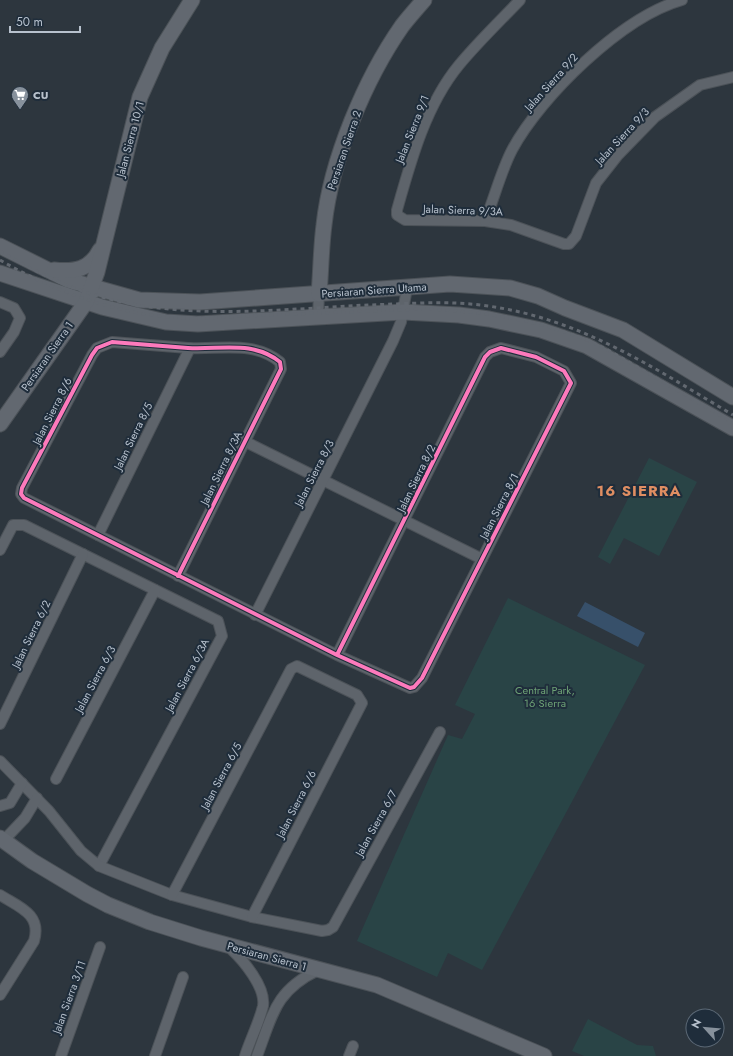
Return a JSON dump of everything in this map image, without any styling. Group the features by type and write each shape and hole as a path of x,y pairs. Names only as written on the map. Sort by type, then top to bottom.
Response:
{"main road":[{"name":"Jalan Sierra 10/1","path":"91,287 97,272 140,97 162,48 192,0"},
{"name":"Persiaran Sierra 2","path":"319,294 324,224 331,185 353,117 379,64 402,26 424,0"},
{"path":"42,268 78,270 90,264 96,257 103,243"},
{"name":"Persiaran Sierra Utama","path":"0,246 42,268 91,287 139,300 200,302 450,284 510,288 538,296 623,330 733,397"},
{"path":"0,273 86,302 166,322 198,324 403,312 489,318 541,330 610,357 733,428"},
{"name":"Persiaran Sierra 1","path":"0,424 86,302 91,287"},
{"path":"59,294 67,314 67,327"},
{"name":"Persiaran Sierra 1","path":"2,840 32,861 108,905 150,922 229,946 377,985 544,1056"}],"street":[{"name":"Jalan Sierra 9/1","path":"405,220 398,215 397,210 412,158 435,101 459,65 520,0"},
{"name":"Jalan Sierra 9/2","path":"486,221 512,150 540,110 592,54 630,26 666,4 682,0"},
{"name":"Jalan Sierra 9/3","path":"564,244 569,244 573,241 596,183 618,155 655,117 700,85 733,77"},
{"name":"Jalan Sierra 9/3A","path":"405,220 486,221 511,224 564,244"},
{"name":"Jalan Sierra 8/3","path":"256,615 393,341 401,322 407,288"},
{"name":"Persiaran Sierra 2","path":"318,317 319,294"},
{"path":"0,302 14,308 20,318 14,332 0,352"},
{"name":"Jalan Sierra 8/6","path":"98,535 24,498 21,494 22,488 97,348 112,342 190,348"},
{"name":"Jalan Sierra 8/3A","path":"178,576 281,369 280,362 259,351 236,346 190,348"},
{"name":"Jalan Sierra 8/5","path":"98,535 190,348"},
{"name":"Jalan Sierra 8/2","path":"337,655 485,358 490,352 501,348 536,357"},
{"name":"Jalan Sierra 8/1","path":"337,655 410,688 414,687 422,678 571,383 564,371 536,357"},
{"path":"244,441 482,559"},
{"name":"Jalan Sierra 6/3A","path":"0,550 13,525 24,525 218,621 222,636 99,866"},
{"path":"98,535 337,655"},
{"name":"Jalan Sierra 6/2","path":"0,724 83,554"},
{"name":"Jalan Sierra 6/3","path":"56,779 155,590"},
{"name":"Jalan Sierra 6/6","path":"252,917 362,703 357,695 297,666 291,669"},
{"name":"Jalan Sierra 6/5","path":"172,895 291,669"},
{"name":"Jalan Sierra 6/7","path":"252,917 322,931 333,927 440,732"},
{"path":"0,761 37,798 81,851 99,866 172,895 252,917"},
{"path":"0,806 10,803 22,783"},
{"path":"2,840 26,818 37,798"},
{"path":"0,895 30,915 35,923 36,932 34,941 0,995"},
{"path":"229,946 248,966 263,997 262,1006 245,1054 257,1056 274,1010 291,986 299,965"},
{"name":"Jalan Sierra 3/11","path":"61,1056 100,947"},
{"path":"253,976 259,954"},
{"path":"291,986 318,970"},
{"path":"155,1056 184,977"},
{"path":"262,1006 274,1010"},
{"path":"349,1056 353,1046"}],"green space":[{"path":"649,458 697,482 659,556 624,538 610,564 598,557"},
{"name":"Central Park, 16 Sierra","path":"508,598 645,665 482,970 448,953 437,977 357,941 448,735 462,739 475,714 455,705"},
{"path":"588,1019 637,1045 653,1046 656,1056 584,1056 572,1051"}],"water":[{"path":"585,602 645,633 638,647 577,616"}],"railway":[{"path":"0,251 39,273 81,291 109,299 173,309 238,311 413,303 458,303 488,306 522,312 586,334 616,348 645,363 733,415"},
{"path":"0,260 18,270 75,296 115,308 156,316 210,318 423,309 486,314 527,321 567,333 602,347 733,423"}],"cycle path":[{"path":"178,576 281,369 280,362 270,355 247,348 188,348 112,342 97,348 22,488 21,494 24,498 337,655 410,688 414,687 422,678 571,383 564,371 536,357 501,348 490,352 485,357 337,655"}],"place":[{"name":"CU","path":"20,110"}],"district":[{"name":"16 SIERRA","path":"639,491"}]}
